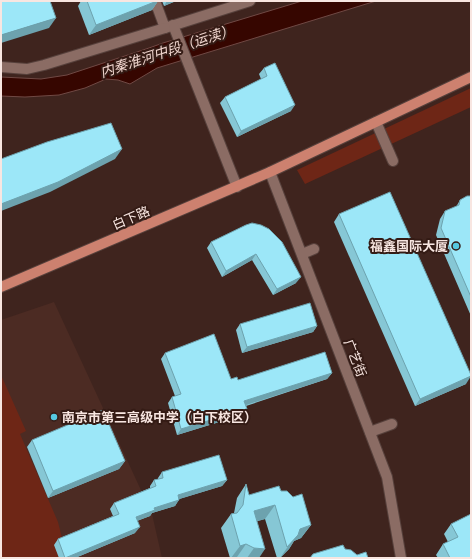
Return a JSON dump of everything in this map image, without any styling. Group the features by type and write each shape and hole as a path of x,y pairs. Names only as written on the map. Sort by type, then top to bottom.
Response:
{"main road":[{"name":"白下路","path":"1,287 237,187 471,77"}],"street":[{"path":"155,1 194,78 237,187"},
{"path":"1,67 27,68 44,66 250,1"},
{"path":"376,122 393,161"},
{"name":"广艺街","path":"270,172 386,477 401,558"},
{"path":"302,254 314,249"},
{"path":"370,432 392,424"}],"shaded area":[{"path":"471,88 471,107 305,184 297,170"},
{"name":"南京市第三高级中学（白下校区）","path":"54,302 152,514 162,558 1,558 1,320"},
{"path":"1,375 26,431 20,434 58,522 63,542 61,558 1,558"}],"water":[{"name":"内秦淮河中段（运渎）","path":"302,1 376,1 157,68 130,84 118,80 106,79 85,88 59,95 25,97 1,96 1,77 41,79 67,75 163,43"}],"building":[{"path":"1,1 50,1 56,18 1,35"},
{"path":"87,1 157,1 96,25"},
{"path":"275,63 295,105 241,131 225,97 267,76 264,68"},
{"path":"111,123 122,149 58,182 1,204 1,159 47,142"},
{"path":"390,192 471,375 420,399 339,214"},
{"name":"福鑫国际大厦","path":"467,196 471,196 471,297 441,228 445,211 459,205 460,200"},
{"path":"252,223 269,229 282,242 301,277 277,289 256,254 226,271 211,242"},
{"path":"310,303 317,326 247,347 240,324"},
{"path":"214,334 231,379 237,377 238,380 325,352 332,373 244,401 247,409 181,429 172,397 181,394 165,353"},
{"path":"103,410 125,461 53,491 32,440"},
{"path":"219,455 227,480 178,495 179,500 154,508 155,510 136,517 140,527 65,558 58,539 119,514 114,503 156,486 154,480 163,478 162,472"},
{"path":"246,484 249,495 279,486 281,491 287,491 293,497 302,494 311,525 300,529 298,535 287,547 275,505 254,511 265,549 254,548 246,544 240,546 231,514 237,513 243,505"},
{"path":"471,514 471,558 450,558 443,544 458,537 451,524"},
{"path":"343,545 345,549 351,550 357,555 366,552 368,558 310,558 313,554"}],"place":[{"name":"福鑫国际大厦","path":"456,246"},
{"name":"南京市第三高级中学（白下校区）","path":"54,417"}]}
